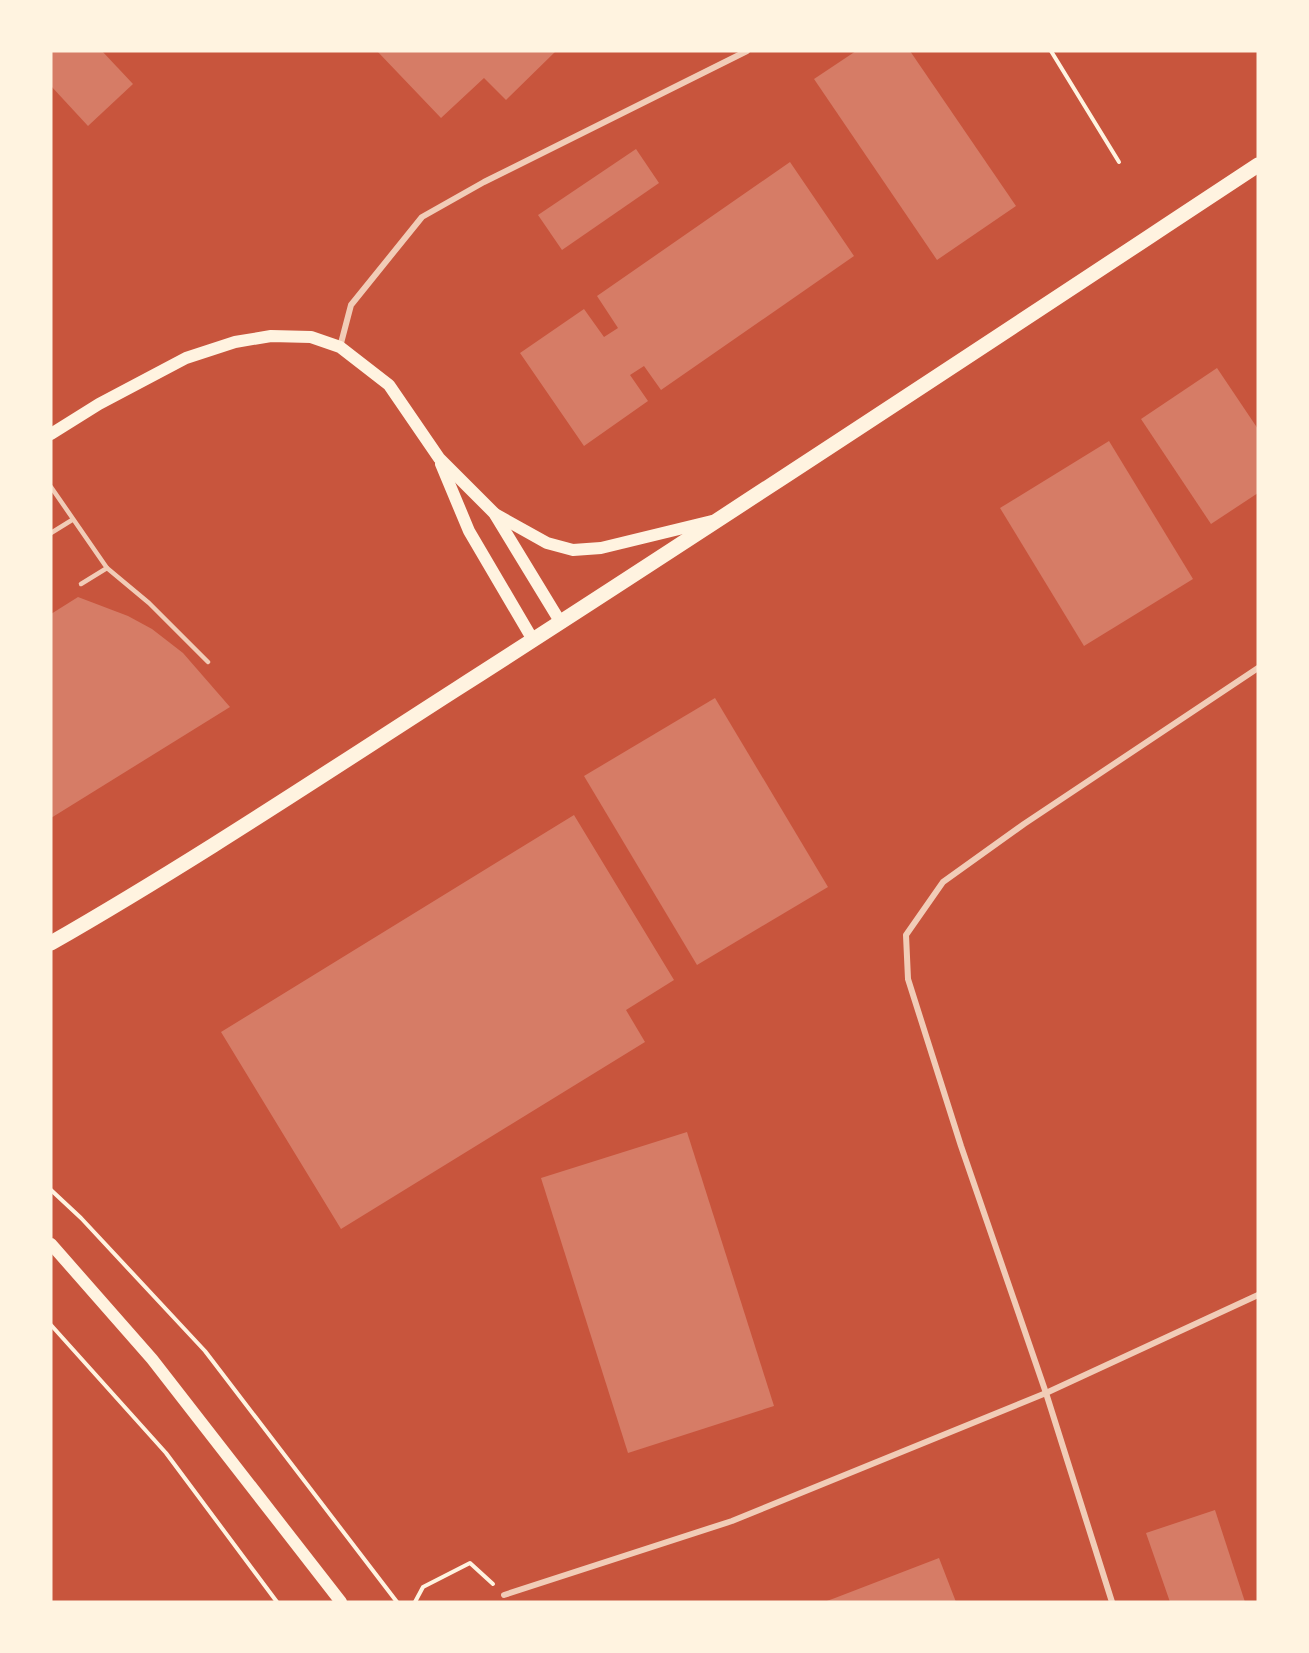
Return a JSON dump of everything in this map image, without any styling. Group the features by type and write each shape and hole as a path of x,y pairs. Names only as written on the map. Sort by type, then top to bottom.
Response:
{"main road":[{"path":"51,943 130,898 561,623 1258,165"},
{"path":"51,434 99,404 186,358 235,342 271,336 311,337 340,347 389,386 439,458 494,513 561,623"},
{"path":"439,458 469,531 533,640"},
{"path":"494,513 547,543 573,550 601,548 722,519"},
{"path":"51,1244 152,1359 341,1602"}],"street":[{"path":"340,347 351,306 422,217 484,182 747,51"},
{"path":"1112,1602 1046,1393 965,1157 908,979 906,935 943,882 1024,824 1258,668"},
{"path":"504,1595 732,1521 1046,1393 1258,1295"}],"lane":[{"path":"51,487 107,568 149,603 208,662"},
{"path":"51,533 72,520"},
{"path":"81,584 107,568"}],"path":[{"path":"1051,51 1119,162"},
{"path":"51,1190 81,1218 205,1351 397,1602"},
{"path":"51,1325 166,1453 277,1602"},
{"path":"416,1602 423,1587 470,1563 504,1595"}],"building":[{"path":"51,51 102,51 133,84 88,126 51,86"},
{"path":"377,51 556,51 506,100 484,78 441,118"},
{"path":"856,51 910,51 1016,206 937,260 814,79"},
{"path":"636,149 659,183 562,250 538,215"},
{"path":"790,162 854,256 661,390 644,366 630,375 648,401 584,446 520,353 584,309 604,337 618,328 597,296"},
{"path":"1217,368 1258,429 1258,493 1211,524 1141,419"},
{"path":"1109,441 1193,579 1084,646 1000,508"},
{"path":"78,597 128,616 152,629 183,653 230,707 51,818 51,614"},
{"path":"715,698 828,887 697,965 584,776"},
{"path":"574,815 674,980 626,1010 645,1042 341,1229 221,1032"},
{"path":"687,1132 774,1406 628,1453 541,1178"},
{"path":"1215,1510 1245,1602 1170,1602 1146,1533"},
{"path":"939,1558 956,1602 824,1602 835,1598"}]}
